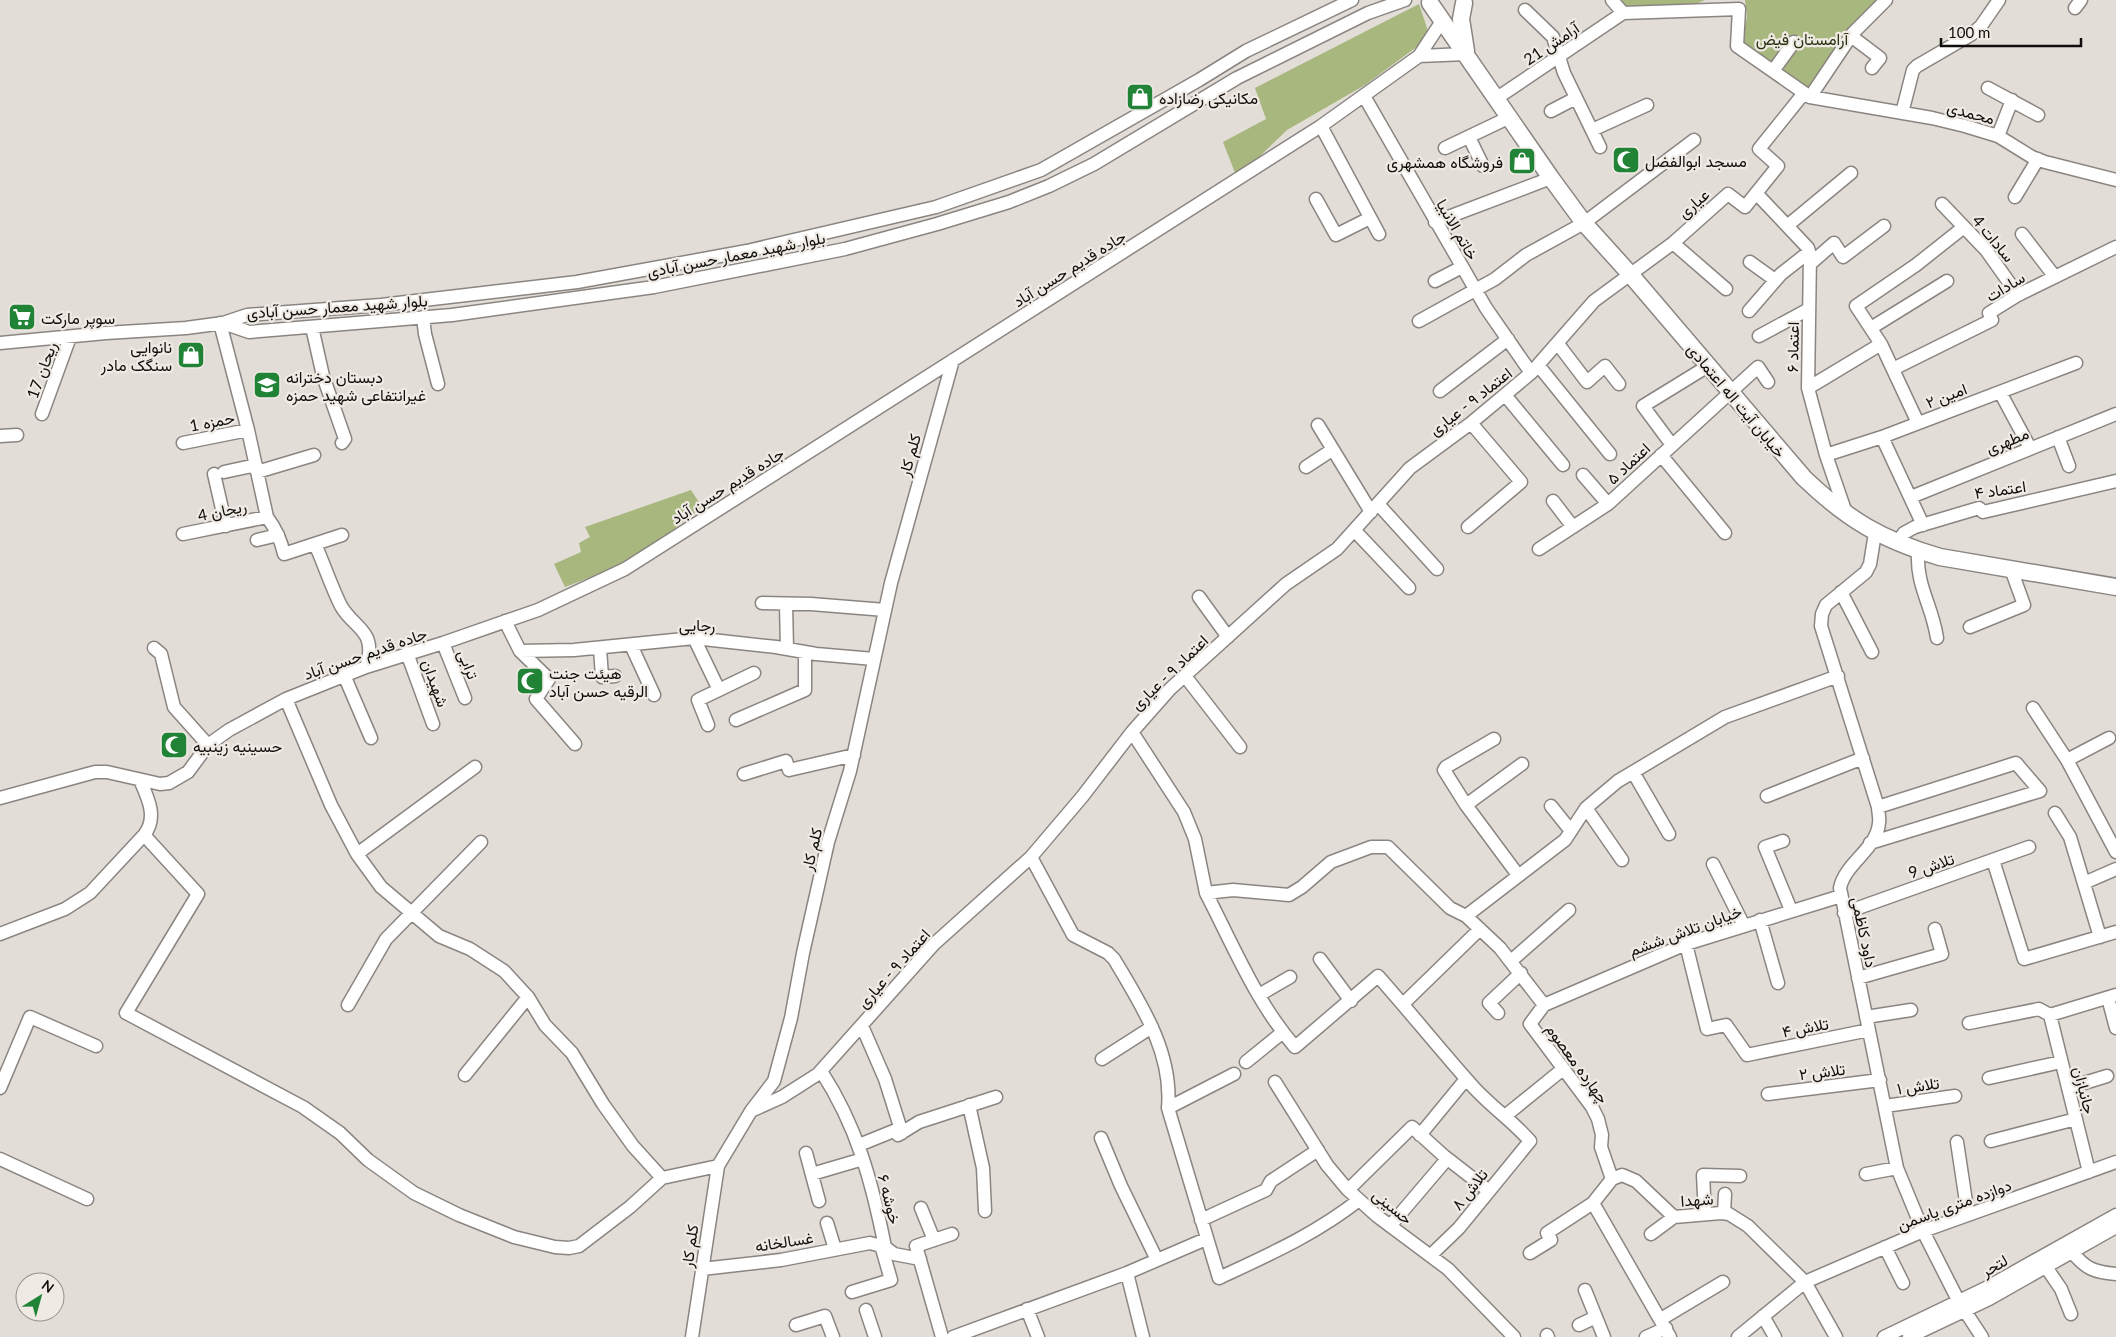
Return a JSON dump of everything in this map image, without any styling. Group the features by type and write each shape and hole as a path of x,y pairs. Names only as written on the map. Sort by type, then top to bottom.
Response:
{"main road":[{"path":"1429,1 1441,8 1450,10 1460,8 1464,2"},
{"name":"خیابان آیت اله اعتمادی","path":"1429,1 1584,223 1630,274 1804,478 1847,516 1875,533 1897,543 1940,557 2116,587"},
{"path":"1464,2 1462,19 1466,54"}],"street":[{"name":"بلوار شهید معمار حسن آبادی","path":"221,323 246,314 381,304 578,282 747,251 936,207 1041,170 1246,51 1352,0"},
{"name":"بلوار شهید معمار حسن آبادی","path":"221,323 249,332 423,317 654,286 766,266 854,247 1009,202 1049,186 1094,164 1237,78 1368,13 1405,0"},
{"path":"1612,0 1623,13 1739,9 1737,46 1807,95"},
{"path":"1810,258 1787,226 1756,193 1778,166 1760,149 1807,95 1851,36 1886,0"},
{"path":"1902,114 1913,70 1972,34 1981,26 1999,0"},
{"path":"1525,10 1553,37 1576,98 1600,147"},
{"name":"آرامش 21","path":"1497,98 1623,13"},
{"name":"جاده قدیم حسن آباد","path":"0,798 95,772 107,772 160,784 173,781 188,772 208,745 228,730 286,699 366,667 538,610 625,569 1321,126 1419,56 1442,21"},
{"path":"1851,36 1880,58 1872,68"},
{"path":"1773,71 1794,42"},
{"path":"1419,56 1466,54"},
{"path":"1988,88 2038,115"},
{"name":"محمدی","path":"1807,95 1949,122 1998,136 2038,159 2116,180"},
{"name":"خاتم الانبیا","path":"1364,96 1475,290 1508,339 1610,454"},
{"path":"1551,111 1576,98"},
{"path":"1998,136 2012,100"},
{"path":"1592,130 1647,105"},
{"path":"1445,148 1510,118"},
{"path":"1321,126 1378,234"},
{"path":"1468,137 1483,166"},
{"path":"1419,321 1495,279 1526,255 1584,223 1694,140"},
{"path":"2015,197 2038,159"},
{"path":"1787,226 1850,173"},
{"path":"1435,222 1551,178"},
{"name":"عیاری","path":"1673,243 1728,194 1745,207 1756,193"},
{"path":"1316,199 1336,235 1370,218"},
{"name":"سادات 4","path":"1942,204 1986,250 2018,295"},
{"path":"1749,311 1775,280 1834,244 1844,257 1884,226"},
{"path":"1918,423 1881,344 1856,306 1929,255 1964,227"},
{"path":"2022,234 2055,277"},
{"path":"1673,243 1726,289"},
{"name":"اعتماد ۹ - عیاری","path":"751,1111 782,1097 821,1071 934,944 1031,857 1082,797 1132,732 1170,689 1286,584 1337,549 1410,468 1471,423 1535,369 1594,301 1673,243"},
{"name":"سادات","path":"1893,369 1992,320 1989,313 2018,295 2116,246"},
{"name":"اعتماد ۶","path":"1810,258 1808,388 1826,454 1847,516"},
{"path":"1750,262 1775,280"},
{"path":"1435,281 1462,267"},
{"path":"1871,328 1947,280"},
{"path":"1759,336 1809,309"},
{"path":"423,317 425,334 438,384"},
{"path":"0,343 186,328 221,323 248,430 267,517 278,535 284,554 342,535"},
{"path":"312,327 323,376 345,439 342,443"},
{"name":"ریحان 17","path":"42,414 70,336"},
{"path":"1440,391 1508,339"},
{"path":"1558,344 1587,382 1605,366 1619,384"},
{"path":"1808,388 1881,344"},
{"name":"کلم کار","path":"692,1337 718,1166 751,1111 774,1081 791,1018 803,953 828,842 854,755 885,610 907,520 953,360"},
{"name":"امین ۲","path":"1826,454 1882,437 2076,363"},
{"path":"1672,445 1643,406 1708,366"},
{"name":"اعتماد ۵","path":"1539,549 1608,504 1758,367 1768,382"},
{"path":"2000,392 2030,448"},
{"path":"1505,395 1563,465"},
{"name":"مطهری","path":"1911,497 2116,415"},
{"path":"1468,527 1521,482 1471,423"},
{"path":"1318,425 1332,450 1374,508 1437,569"},
{"name":"حمزه 1","path":"183,443 248,430"},
{"path":"0,436 17,435"},
{"path":"1882,437 1923,526"},
{"path":"2058,437 2069,466"},
{"path":"1306,466 1332,450"},
{"path":"226,526 219,473 256,469 314,455"},
{"path":"1661,455 1725,533"},
{"path":"1583,475 1608,504"},
{"name":"اعتماد ۴","path":"1897,543 1904,533 1970,510 1979,508 1983,512 2116,481"},
{"path":"1553,501 1573,527"},
{"name":"ریحان 4","path":"183,534 267,517"},
{"path":"1355,531 1409,588"},
{"name":"داود کاظمی","path":"1875,533 1870,564 1866,572 1826,605 1822,614 1821,626 1878,807 1879,825 1870,843 1842,878 1840,896 1897,1168 1923,1230 1962,1306 1982,1337"},
{"path":"257,540 278,535"},
{"path":"315,544 342,608 364,630 370,649 366,667"},
{"path":"1918,551 1920,584 1934,620 1937,638"},
{"path":"1970,627 2024,605 2011,569"},
{"path":"1841,592 1872,652"},
{"path":"1199,596 1228,637"},
{"path":"762,603 885,610"},
{"path":"786,604 787,649"},
{"path":"505,621 520,651 549,679 536,699 575,744"},
{"path":"694,638 718,690"},
{"name":"رجایی","path":"520,651 600,648 694,638 874,659"},
{"name":"ترابی","path":"443,643 465,698"},
{"path":"631,645 654,695"},
{"path":"154,648 161,654 174,706 208,745"},
{"path":"600,648 602,677 616,676"},
{"path":"370,649 384,661 390,659"},
{"path":"736,720 805,690 805,652"},
{"name":"شهیدان","path":"407,653 433,724"},
{"path":"708,725 698,700 754,673"},
{"path":"344,675 371,738"},
{"path":"1185,676 1240,747"},
{"path":"1466,916 1565,840 1586,808 1618,781 1724,717 1838,676"},
{"path":"286,699 319,779 357,854 381,887 439,936 470,949 504,971 528,997 545,1025 572,1053 603,1104 633,1146 662,1178"},
{"path":"2033,708 2067,760 2116,852"},
{"path":"1132,732 1174,794 1195,839 1206,893 1259,995 1295,1047 1378,976 1466,1079 1494,1108 1505,1116 1563,1069"},
{"path":"2067,760 2109,738"},
{"path":"1494,739 1444,768 1466,804 1518,875"},
{"path":"744,774 786,761 789,770 854,755"},
{"path":"1767,796 1863,758"},
{"path":"1870,843 2040,791 2016,763 1878,807"},
{"path":"1466,804 1522,764"},
{"path":"357,854 475,767"},
{"path":"1633,772 1669,834"},
{"path":"0,934 65,909 90,893 144,835 150,828 152,817 148,797 140,780"},
{"path":"1552,806 1571,831"},
{"path":"1586,808 1622,860"},
{"path":"2055,813 2070,836 2100,937"},
{"path":"144,835 198,894 126,1013 303,1107 340,1133 368,1160 414,1193 459,1215 514,1236 555,1247 569,1248 579,1246 630,1207 662,1178 718,1166"},
{"path":"1783,841 1764,847 1791,910"},
{"path":"348,1005 386,939 481,842"},
{"path":"1206,893 1233,890 1289,895 1302,887 1331,862 1371,846 1388,847 1450,908 1466,916 1480,929 1521,974 1544,1005"},
{"name":"تلاش 9","path":"1844,913 2029,847"},
{"path":"1031,857 1073,934 1108,953 1114,959 1159,1041 1170,1090 1168,1108 1219,1278 1284,1248 1330,1223 1360,1200"},
{"path":"1993,860 2024,959 2116,932"},
{"path":"1713,864 1744,926"},
{"path":"2084,883 2116,869"},
{"name":"خیابان تلاش ششم","path":"1544,1005 1686,944 1840,896"},
{"path":"1510,961 1569,910"},
{"path":"1760,920 1778,984"},
{"path":"1403,1004 1480,929"},
{"path":"1858,978 1942,954 1935,929"},
{"name":"تلاش ۴","path":"1686,944 1707,1029 1726,1026 1747,1055 1869,1030"},
{"path":"1320,959 1351,1001"},
{"path":"1498,1013 1489,1003 1521,974"},
{"path":"1259,995 1290,977"},
{"path":"1969,1023 2039,1009 2050,1015 2112,996 2116,1028"},
{"path":"465,1076 528,997"},
{"name":"چهارده معصوم","path":"1544,1005 1530,1024 1592,1107 1598,1119 1602,1135 1601,1147 1612,1179"},
{"path":"1866,1017 1910,1010"},
{"name":"جانبازان","path":"2050,1015 2089,1172"},
{"path":"0,1088 30,1016 96,1046"},
{"path":"862,1026 885,1079 902,1133"},
{"path":"1102,1059 1152,1027"},
{"path":"1246,1062 1283,1032"},
{"path":"1989,1078 2061,1062"},
{"name":"خوشه ۶","path":"821,1071 850,1120 863,1159 879,1245 891,1280 852,1292"},
{"path":"1168,1108 1234,1074"},
{"path":"2068,1088 2107,1076"},
{"path":"1420,1135 1466,1079"},
{"name":"تلاش ۲","path":"1768,1094 1880,1080"},
{"name":"حسینی","path":"1275,1082 1327,1165 1348,1190 1390,1226 1431,1255 1477,1297 1514,1337"},
{"name":"تلاش ۱","path":"1885,1106 1955,1096"},
{"path":"858,1145 896,1130 898,1135 919,1122 996,1097"},
{"path":"969,1105 983,1168 985,1210"},
{"name":"تلاش ۸","path":"1431,1255 1459,1228 1530,1141 1505,1116"},
{"path":"1991,1140 2076,1119"},
{"path":"1348,1190 1412,1127 1447,1159 1489,1191"},
{"path":"1101,1138 1121,1186 1157,1260"},
{"path":"1957,1142 1968,1215"},
{"path":"1201,1220 1266,1190 1271,1181 1318,1150"},
{"path":"806,1153 819,1201"},
{"path":"0,1159 87,1199"},
{"path":"812,1174 863,1159"},
{"path":"1390,1226 1447,1159"},
{"name":"دوازده متری یاسمن","path":"1738,1337 1805,1282 1923,1230 2116,1162"},
{"path":"1866,1174 1897,1168"},
{"name":"شهدا","path":"1612,1179 1618,1175 1631,1178 1674,1217 1724,1213 1748,1226 1805,1282 1836,1337"},
{"path":"1705,1214 1703,1175 1740,1176"},
{"path":"1530,1253 1551,1240 1546,1233 1593,1203 1612,1179"},
{"path":"1724,1213 1725,1194"},
{"path":"1593,1203 1666,1328"},
{"path":"921,1208 934,1240"},
{"name":"لتحر","path":"1909,1337 2116,1215"},
{"path":"1651,1234 1674,1217"},
{"path":"827,1223 835,1249"},
{"name":"لتحر","path":"1884,1337 1962,1306 2046,1267 2116,1227"},
{"path":"942,1337 916,1246 952,1234"},
{"path":"952,1337 1127,1272 1206,1239"},
{"path":"879,1245 894,1254 920,1258"},
{"name":"غسالخانه","path":"702,1269 781,1260 835,1249 879,1245"},
{"path":"1884,1247 1903,1282"},
{"path":"2072,1252 2082,1264 2095,1271 2116,1274"},
{"path":"2046,1267 2061,1289 2072,1314"},
{"path":"1127,1272 1144,1337"},
{"path":"1646,1337 1666,1328 1722,1282"},
{"path":"1585,1290 1604,1337"},
{"path":"866,1310 874,1337"},
{"path":"1027,1310 1038,1337"},
{"path":"796,1325 824,1316 833,1337"},
{"path":"1763,1316 1774,1337"},
{"path":"1579,1325 1596,1317"}],"green space":[{"path":"1616,0 1705,0 1686,8 1625,10"},
{"name":"آرامستان فیض","path":"1745,0 1880,0 1812,90 1742,43 1747,16"},
{"path":"1419,4 1430,37 1365,85 1287,130 1237,178 1223,142 1266,119 1255,88"},
{"path":"691,490 702,507 653,546 602,573 565,587 554,564 581,552 579,543 590,537 585,527"}],"place":[{"name":"مکانیکی رضازاده","path":"1140,97"},
{"name":"مسجد ابوالفضل","path":"1626,160"},
{"name":"فروشگاه همشهری","path":"1522,161"},
{"name":"سوپر مارکت","path":"22,317"},
{"name":"نانوایی سنگک مادر","path":"191,355"},
{"name":"دبستان دخترانه غیرانتفاعی شهید حمزه","path":"267,385"},
{"name":"هیئت جنت الرقیه حسن آباد","path":"530,681"},
{"name":"حسینیه زینبیه","path":"174,745"}]}
